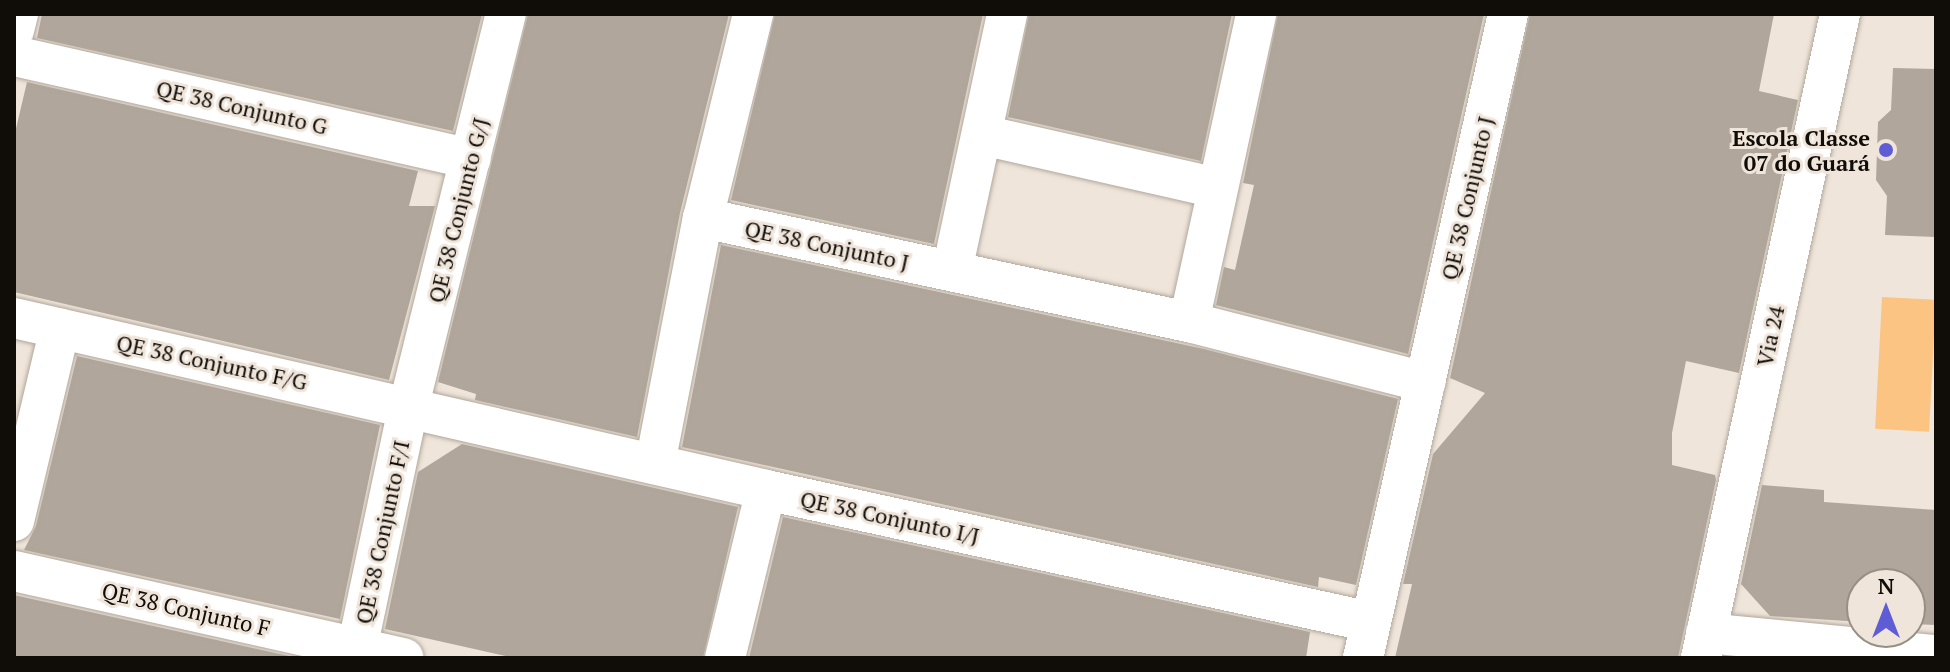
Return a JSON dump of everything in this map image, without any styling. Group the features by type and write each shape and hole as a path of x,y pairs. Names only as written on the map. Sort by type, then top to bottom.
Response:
{"street":[{"path":"14,30 18,14"},
{"name":"QE 38 Conjunto G/J","path":"409,405 506,14"},
{"path":"655,464 703,218 753,14"},
{"path":"952,271 1007,14"},
{"path":"1189,322 1256,14"},
{"name":"QE 38 Conjunto J","path":"1367,640 1508,14"},
{"name":"Via 24","path":"1703,646 1840,14"},
{"name":"QE 38 Conjunto G","path":"14,56 471,159"},
{"path":"982,135 1217,188"},
{"name":"QE 38 Conjunto J","path":"703,218 1189,322 1425,382"},
{"name":"QE 38 Conjunto F/G","path":"14,318 409,405"},
{"path":"14,521 60,328"},
{"name":"QE 38 Conjunto I/J","path":"409,405 766,490 1367,640"},
{"name":"QE 38 Conjunto F/I","path":"356,653 409,405"},
{"path":"725,658 766,490"},
{"name":"QE 38 Conjunto F","path":"14,571 356,653 403,658"},
{"path":"1703,646 1936,655"}],"shaded area":[{"path":"1882,297 1936,300 1929,432 1875,429"}],"building":[{"path":"42,14 482,14 453,131 37,38"},
{"path":"528,14 729,14 680,213 637,437 475,400 476,394 438,382"},
{"path":"775,14 983,14 934,244 731,200"},
{"path":"1029,14 1232,14 1201,161 1008,117"},
{"path":"1278,14 1484,14 1408,354 1216,305 1224,267 1235,270 1254,185 1243,183"},
{"path":"1530,14 1774,14 1759,91 1798,100 1739,373 1686,361 1672,433 1672,465 1715,475 1716,480 1678,658 1395,658 1412,584 1403,584 1433,454 1485,393 1450,378"},
{"path":"1893,68 1936,69 1936,237 1885,235 1887,196 1876,180 1878,122 1891,110"},
{"path":"27,82 418,171 409,206 435,206 389,380 14,292 14,137"},
{"path":"721,245 1204,349 1398,399 1356,585 1319,577 1318,587 682,447"},
{"path":"77,356 380,425 340,619 24,550 36,526"},
{"path":"462,444 738,507 703,658 514,658 385,629 418,472"},
{"path":"1762,485 1824,490 1824,502 1936,510 1936,625 1926,625 1926,568 1846,568 1846,621 1770,616 1741,584"},
{"path":"783,517 1310,632 1306,658 749,658"},
{"path":"14,595 298,658 14,658"}],"place":[{"name":"Escola Classe 07 do Guará","path":"1886,150"}]}
